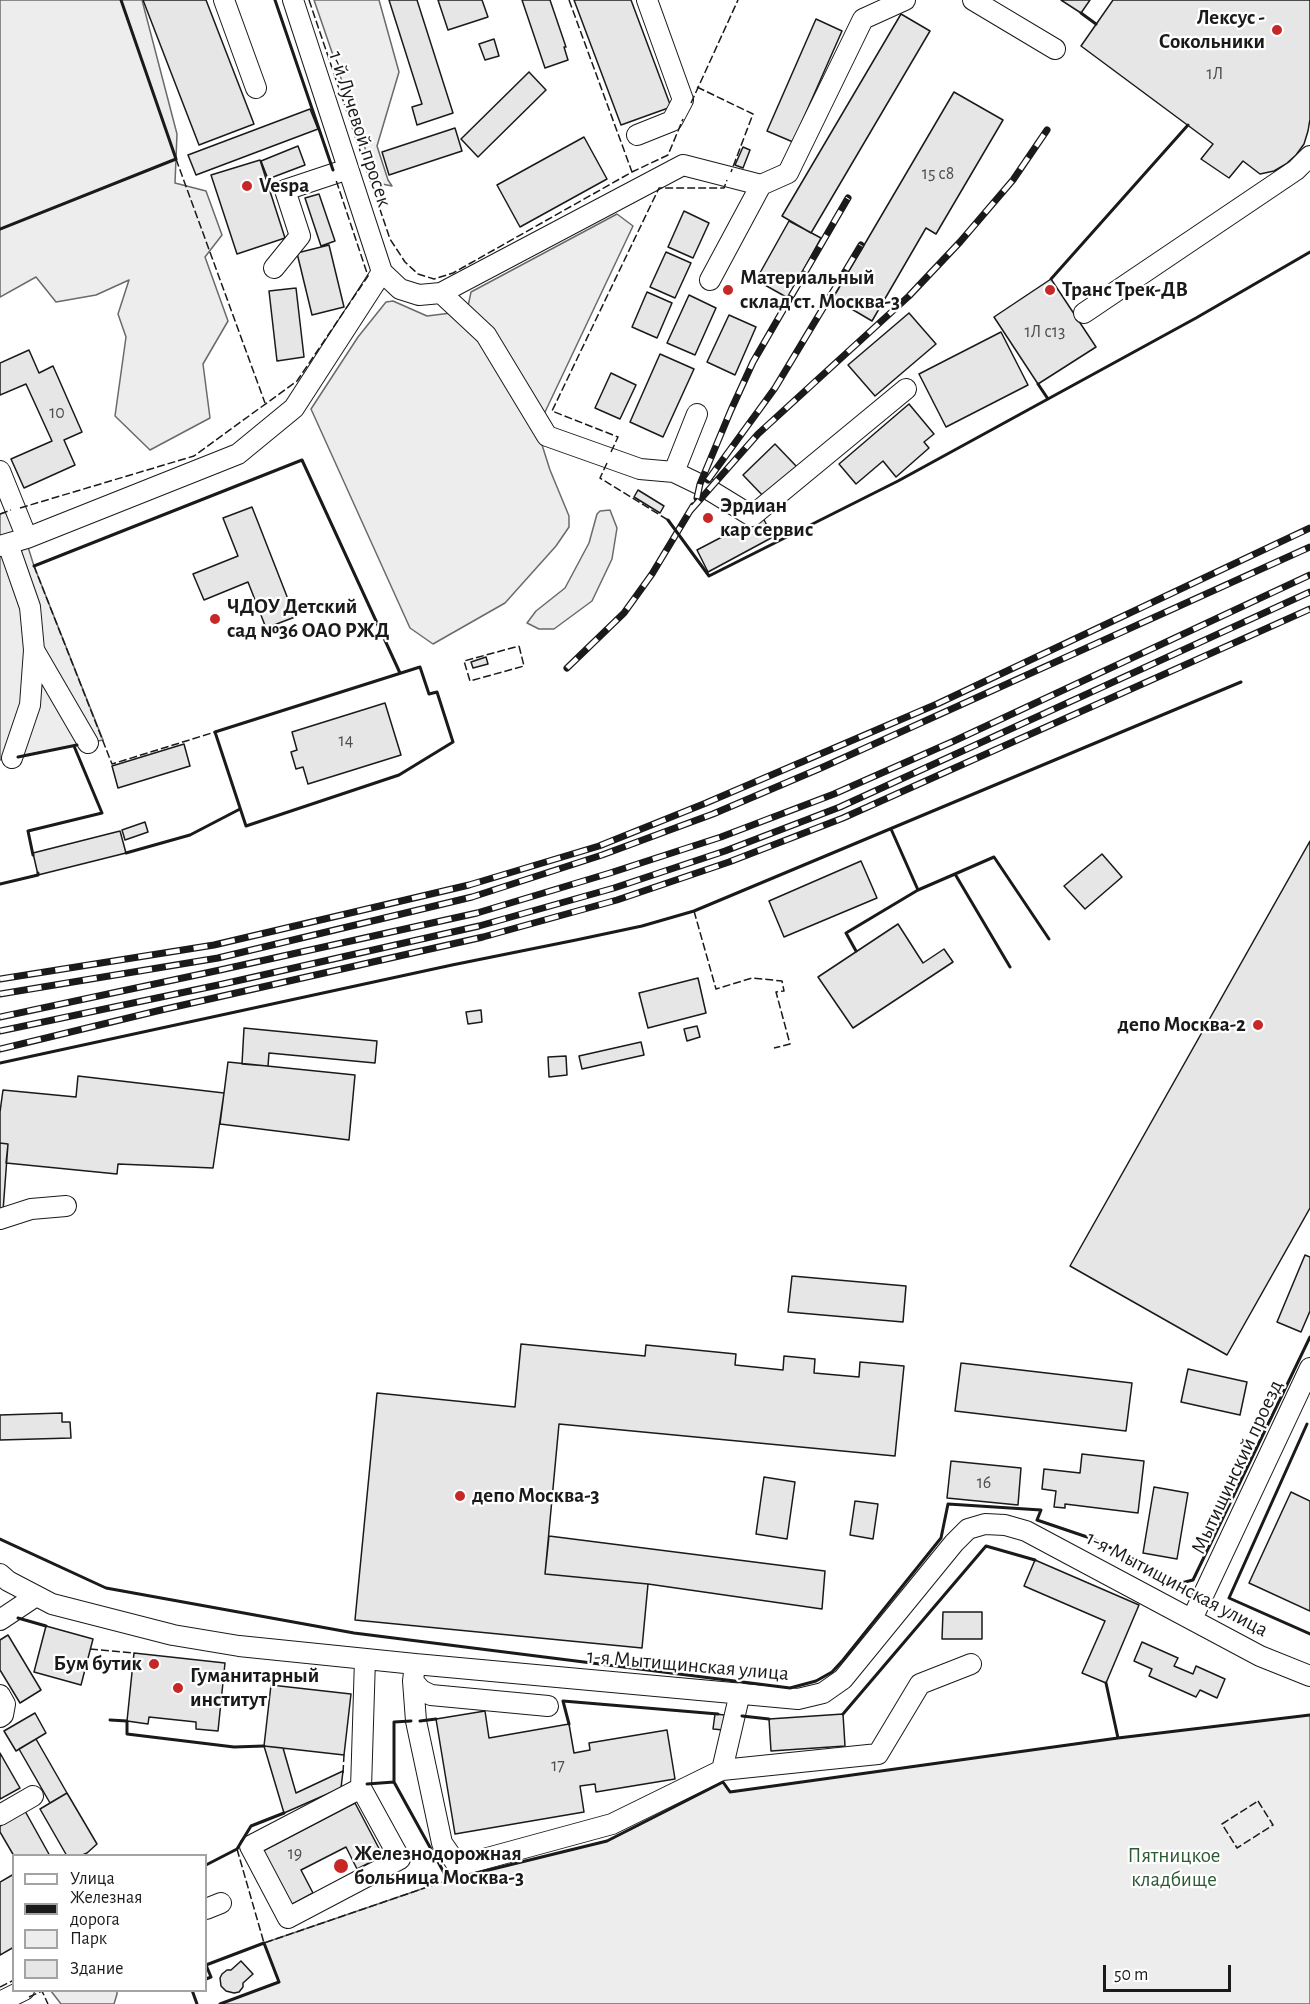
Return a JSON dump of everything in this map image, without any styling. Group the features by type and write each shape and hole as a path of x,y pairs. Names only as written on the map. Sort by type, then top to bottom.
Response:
{"street":[{"path":"224,0 256,88"},
{"name":"1-й Лучевой просек","path":"293,0 382,272"},
{"path":"637,135 672,121 683,100 647,0"},
{"path":"710,280 761,185 788,173 863,19 905,0"},
{"path":"973,0 1056,50"},
{"path":"1084,313 1296,170 1310,156"},
{"path":"12,758 30,705 34,650 30,607 4,545 27,538 238,454 294,408 382,272 400,289 419,295 441,293 683,165 761,185"},
{"path":"274,268 300,236 285,190 348,170"},
{"path":"441,293 486,335 547,436 640,469 674,472 703,486 752,516 906,389"},
{"path":"674,472 698,414"},
{"path":"0,471 27,538"},
{"path":"34,650 88,743"},
{"path":"0,1219 31,1209 66,1206"},
{"name":"Мытищинский проезд","path":"1192,1620 1310,1368"},
{"name":"1-я Мытищинская улица","path":"0,1574 8,1581 52,1604 173,1635 239,1646 365,1659 414,1673 740,1693 798,1699 823,1693 843,1679 968,1529 985,1524 1005,1525 1026,1531 1260,1656 1310,1676"},
{"path":"0,1620 36,1596"},
{"path":"361,1788 250,1846 288,1918 400,1859 361,1788 365,1659"},
{"path":"414,1673 416,1721 442,1843 458,1866 612,1824 722,1770 878,1754 920,1684 971,1664"},
{"path":"414,1673 421,1690 431,1695 548,1706"},
{"path":"722,1770 740,1693"},
{"path":"0,1695 5,1704 0,1717"},
{"path":"0,1815 33,1796"},
{"path":"0,2002 20,1992"}],"green space":[{"path":"0,0 142,0 177,134 175,183 206,191 222,235 205,257 228,321 203,364 210,418 150,450 115,416 126,337 118,314 129,280 96,295 56,302 36,277 0,297"},
{"path":"314,0 379,0 399,72 377,146 392,186 377,183"},
{"path":"617,214 633,226 537,429 550,470 569,516 569,527 556,546 505,603 433,644 410,628 311,409 358,337 386,302 393,301 427,316 467,311 471,292"},
{"path":"16,509 34,566 103,740 0,760 0,514"},
{"path":"610,510 617,528 612,559 592,601 554,629 539,629 527,623 536,611 565,588 589,543 597,514 600,511"},
{"name":"Пятницкое кладбище","path":"1310,1715 1310,2004 220,2004 279,1982 264,1943 448,1880 607,1841 723,1782 731,1792 1118,1738"},
{"path":"52,1992 117,1992 114,2004 61,2004"}],"building":[{"path":"143,0 206,0 254,124 199,145"},
{"path":"389,0 417,0 453,113 417,125 412,107 422,104"},
{"path":"438,0 482,0 488,17 448,30"},
{"path":"522,0 550,0 566,47 564,47 568,60 545,68"},
{"path":"574,0 631,0 671,107 621,125"},
{"path":"1061,0 1090,0 1081,13"},
{"path":"1113,0 1310,0 1310,119 1304,144 1296,155 1274,171 1260,174 1243,161 1229,178 1201,159 1213,144 1081,46"},
{"path":"901,14 930,31 811,233 782,216"},
{"path":"816,19 842,31 793,142 767,131"},
{"path":"494,39 499,56 485,60 479,44"},
{"path":"529,72 546,90 478,157 461,139"},
{"path":"954,92 1003,120 936,234 926,228 872,321 833,298"},
{"path":"310,109 318,129 196,175 188,155"},
{"path":"455,128 462,151 389,175 382,152"},
{"path":"584,137 607,179 520,227 497,185"},
{"path":"298,146 305,165 268,179 261,161"},
{"path":"743,147 750,150 743,168 735,165"},
{"path":"260,160 285,238 237,254 211,175"},
{"path":"319,194 335,241 321,246 305,198"},
{"path":"684,211 709,223 693,258 668,247"},
{"path":"789,221 821,238 788,298 756,280"},
{"path":"329,245 344,307 312,315 297,253"},
{"path":"666,252 691,263 675,298 650,287"},
{"path":"1051,279 1096,347 1038,384 994,317"},
{"path":"296,288 304,357 277,361 269,291"},
{"path":"647,292 672,303 657,338 632,327"},
{"path":"689,295 716,308 695,355 667,343"},
{"path":"909,313 936,344 875,396 848,365"},
{"path":"729,315 756,327 735,375 707,362"},
{"path":"1001,332 1028,385 946,427 919,374"},
{"path":"29,350 39,373 53,366 82,432 64,440 75,465 24,488 11,459 52,441 26,384 0,395 0,363"},
{"path":"660,354 694,369 663,437 630,422"},
{"path":"611,373 636,385 620,419 595,408"},
{"path":"909,404 934,434 924,442 929,448 896,477 883,461 856,484 839,464"},
{"path":"775,444 798,468 766,499 743,475"},
{"path":"638,490 664,506 660,513 634,497"},
{"path":"252,507 295,617 266,628 248,582 204,600 193,574 238,556 223,518"},
{"path":"762,516 773,537 708,572 697,550"},
{"path":"486,657 488,664 473,668 471,662"},
{"path":"385,703 401,755 308,784 303,767 296,769 291,752 297,750 292,732"},
{"path":"184,744 190,766 118,788 112,766"},
{"path":"145,822 148,832 125,840 122,830"},
{"path":"120,831 126,853 38,875 33,853"},
{"name":"депо Москва-2","path":"1310,841 1310,1208 1227,1355 1070,1266"},
{"path":"1102,854 1122,877 1085,909 1064,886"},
{"path":"861,861 877,898 784,937 769,901"},
{"path":"898,924 923,963 944,949 953,962 853,1028 818,977"},
{"path":"698,978 706,1013 648,1028 639,993"},
{"path":"481,1010 482,1022 468,1024 466,1012"},
{"path":"697,1026 700,1037 687,1041 684,1029"},
{"path":"244,1028 377,1041 375,1063 269,1053 268,1066 242,1064"},
{"path":"641,1042 644,1055 582,1069 579,1056"},
{"path":"566,1056 567,1075 549,1077 548,1057"},
{"path":"228,1062 355,1075 349,1140 220,1124"},
{"path":"78,1076 224,1093 213,1168 118,1164 117,1174 6,1163 8,1144 0,1143 3,1090 76,1097"},
{"path":"0,1143 8,1144 3,1211 0,1211"},
{"path":"1305,1255 1310,1257 1310,1311 1301,1332 1277,1322"},
{"path":"792,1276 906,1286 903,1322 788,1312"},
{"name":"депо Москва-3","path":"521,1344 645,1356 646,1345 736,1354 735,1365 783,1370 784,1356 815,1359 814,1373 859,1377 860,1362 904,1366 895,1456 559,1424 545,1574 648,1584 642,1648 355,1620 377,1393 515,1407"},
{"path":"961,1363 1132,1383 1126,1431 955,1411"},
{"path":"1188,1369 1247,1382 1240,1415 1181,1402"},
{"path":"62,1413 62,1422 70,1422 71,1438 0,1440 0,1415"},
{"path":"1082,1454 1144,1461 1138,1513 1065,1504 1065,1508 1054,1507 1056,1491 1042,1489 1044,1469 1080,1473"},
{"path":"951,1461 1021,1468 1018,1505 947,1498"},
{"path":"764,1477 795,1482 787,1539 756,1534"},
{"path":"1154,1487 1188,1493 1177,1559 1143,1553"},
{"path":"1291,1492 1310,1501 1310,1611 1249,1583"},
{"path":"855,1501 878,1504 873,1539 850,1535"},
{"path":"549,1536 825,1571 822,1609 648,1584 545,1574"},
{"path":"1035,1560 1139,1605 1106,1683 1082,1673 1105,1621 1024,1586"},
{"path":"943,1612 982,1612 982,1639 942,1639"},
{"path":"46,1626 93,1639 81,1685 34,1672"},
{"path":"8,1635 41,1690 20,1703 0,1670 0,1640"},
{"path":"1142,1642 1178,1658 1174,1666 1193,1674 1196,1666 1225,1679 1217,1698 1200,1690 1196,1697 1149,1676 1152,1669 1134,1661"},
{"path":"134,1653 225,1663 218,1731 196,1729 196,1722 149,1717 148,1724 127,1721"},
{"path":"271,1685 351,1694 344,1755 264,1746"},
{"path":"485,1711 489,1738 569,1724 574,1753 590,1750 589,1743 667,1730 675,1779 596,1792 595,1784 580,1786 584,1812 455,1834 436,1719"},
{"path":"35,1713 46,1733 16,1751 4,1731"},
{"path":"715,1714 725,1715 723,1730 713,1729"},
{"path":"843,1714 845,1746 771,1751 769,1719"},
{"path":"36,1739 67,1793 50,1803 19,1749"},
{"path":"264,1746 283,1748 296,1793 343,1771 341,1788 284,1813"},
{"path":"0,1753 20,1788 0,1799"},
{"path":"67,1793 97,1844 85,1854 66,1854 40,1809"},
{"path":"355,1803 383,1856 357,1869 346,1847 301,1870 313,1893 287,1907 259,1853"},
{"path":"25,1811 49,1854 13,1854 0,1832 0,1826"},
{"path":"12,1875 12,1948 0,1955 0,1882"},
{"path":"241,1961 253,1974 243,1983 239,1992 226,1991 221,1986 222,1974"}],"railway":[{"path":"690,511 758,434 909,296 960,242 1013,180 1047,130"},
{"path":"697,498 700,484 753,362 848,198"},
{"path":"708,480 775,388 861,245"},
{"path":"567,668 624,613 652,574 693,506"},
{"path":"0,979 214,945 469,885 599,846 706,803 937,704 1310,528"},
{"path":"0,994 218,958 472,897 602,855 713,814 821,768 1310,547"},
{"path":"0,1017 477,913 721,837 834,794 954,741 1310,575"},
{"path":"0,1031 223,984 479,926 614,888 725,851 840,807 1310,592"},
{"path":"0,1049 483,937 617,900 729,862 843,818 1310,609"}],"fence":[{"path":"309,0 390,239 405,262 418,274 434,279 453,273 632,172 668,155 683,119"},
{"path":"569,0 632,172"},
{"path":"691,103 738,0"},
{"path":"697,87 753,114 731,172"},
{"path":"176,159 265,403"},
{"path":"20,508 194,456 297,381 368,276 336,180"},
{"path":"611,452 618,437 552,411 659,188 724,188 727,180"},
{"path":"607,463 600,478 668,520"},
{"path":"0,514 11,510"},
{"path":"34,566 112,764 215,732"},
{"path":"519,646 524,666 470,681 464,661 519,646"},
{"path":"694,911 716,989 752,978 782,981 784,991 776,992 790,1044 774,1048"},
{"path":"90,1649 134,1653"},
{"path":"343,1773 344,1755"},
{"path":"1258,1801 1273,1825 1237,1848 1222,1824 1258,1801"},
{"path":"237,1849 264,1943 448,1880"},
{"path":"0,1987 12,1981"},
{"path":"29,1997 40,1992"},
{"path":"42,1992 48,2004"}],"wall":[{"path":"0,229 176,159 121,0"},
{"path":"275,0 333,170"},
{"path":"1081,13 1096,24"},
{"path":"1051,279 1188,125"},
{"path":"668,520 709,576 898,481 1196,318 1310,252"},
{"path":"1038,384 1048,399"},
{"path":"34,566 302,460 400,673"},
{"path":"420,667 429,694 437,692 453,742 399,775 246,826 215,732 420,667"},
{"path":"0,1063 642,926 694,911 1241,682"},
{"path":"18,757 77,745"},
{"path":"33,855 28,831 102,813 74,746"},
{"path":"126,853 190,835 240,809"},
{"path":"891,829 918,890"},
{"path":"955,874 994,857 1049,939"},
{"path":"0,884 38,875 38,873"},
{"path":"856,951 846,933 918,890 955,874 1010,967"},
{"path":"0,1539 106,1588 354,1633 790,1688 816,1681 832,1672 843,1660 941,1538 948,1504 1041,1510 1037,1520 1093,1539 1181,1583 1193,1580 1310,1337"},
{"path":"1307,1424 1229,1598 1310,1634"},
{"path":"843,1714 986,1546 1035,1560"},
{"path":"18,1618 46,1626"},
{"path":"1106,1683 1118,1738"},
{"path":"569,1724 563,1701 718,1714"},
{"path":"411,1721 394,1722 394,1782 448,1880 607,1841 723,1782 730,1792 1118,1738 1310,1715"},
{"path":"742,1716 769,1719"},
{"path":"420,1721 436,1719"},
{"path":"110,1720 127,1721 127,1734 234,1747 264,1746"},
{"path":"367,1784 394,1782"},
{"path":"207,1864 237,1849 251,1826 284,1813"},
{"path":"207,1965 264,1943 279,1982 220,2004"},
{"path":"207,1967 211,1977 207,1979"},
{"path":"193,1992 197,2004"}],"place":[{"name":"Лексус - Сокольники","path":"1277,30"},
{"name":"Vespa","path":"247,186"},
{"name":"Материальный склад ст. Москва-3","path":"728,290"},
{"name":"Транс Трек-ДВ","path":"1050,290"},
{"name":"Эрдиан кар сервис","path":"708,518"},
{"name":"ЧДОУ Детский сад №36 ОАО РЖД","path":"215,619"},
{"name":"депо Москва-2","path":"1258,1025"},
{"name":"депо Москва-3","path":"460,1496"},
{"name":"Бум бутик","path":"154,1664"},
{"name":"Гуманитарный институт","path":"178,1688"},
{"name":"Железнодорожная больница Москва-3","path":"341,1866"}]}
